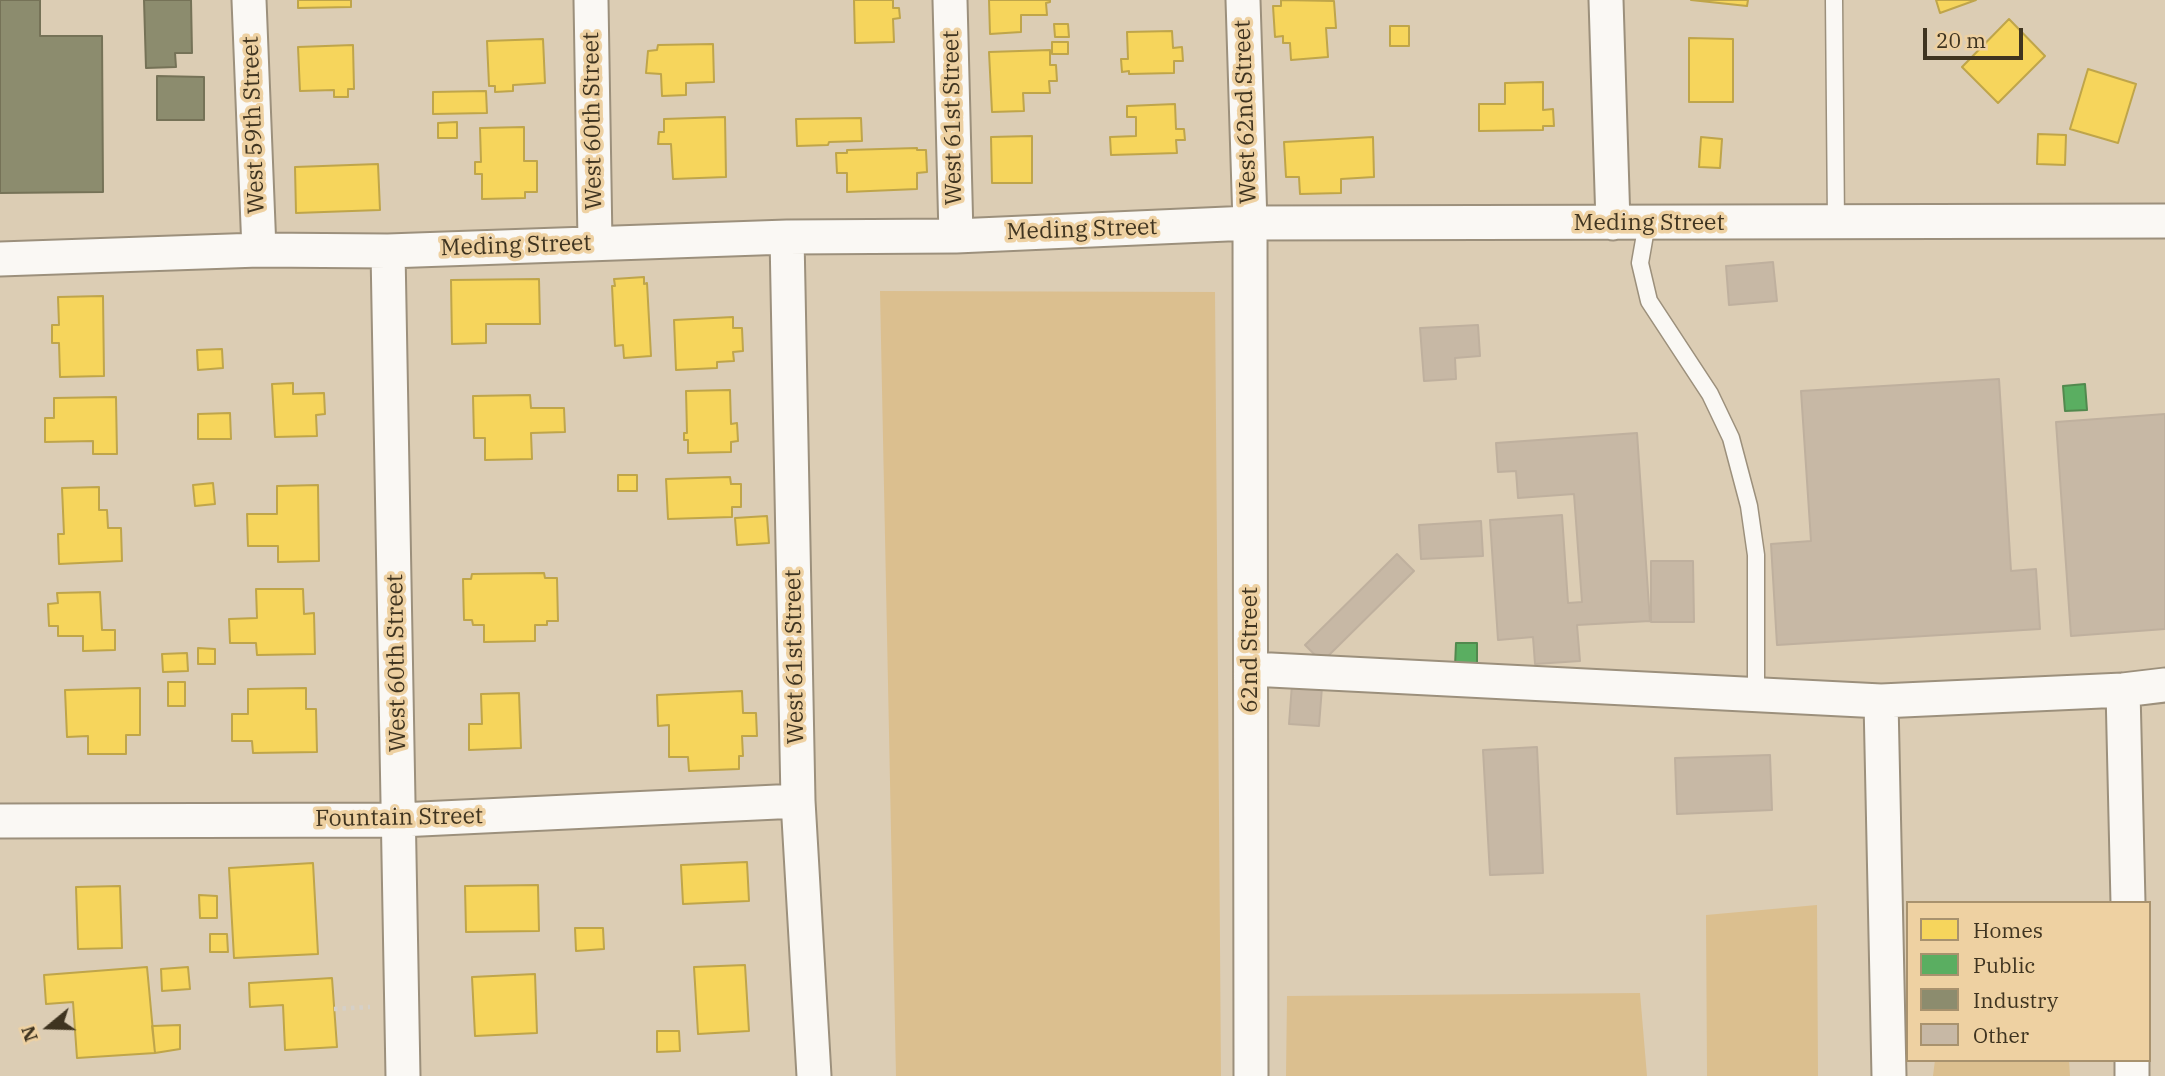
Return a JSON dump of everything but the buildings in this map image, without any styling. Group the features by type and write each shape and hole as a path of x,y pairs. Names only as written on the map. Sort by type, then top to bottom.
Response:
{"street":[{"name":"West 59th Street","path":"249,0 259,250"},
{"name":"West 60th Street","path":"591,0 595,243"},
{"name":"West 61st Street","path":"950,0 956,236"},
{"name":"West 62nd Street","path":"1243,0 1250,223"},
{"path":"1606,0 1613,223"},
{"name":"Meding Street","path":"0,259 259,250 388,251 787,237 956,236 1250,223 2165,221"},
{"name":"62nd Street","path":"1250,223 1251,1076"},
{"name":"West 61st Street","path":"787,237 798,801 814,1076"},
{"name":"West 60th Street","path":"388,251 403,1076"},
{"path":"1251,669 1881,701 2123,690 2165,685"},
{"path":"2123,690 2128,901"},
{"path":"1881,701 1889,1076"},
{"name":"Fountain Street","path":"0,821 400,820 798,801"}],"lane":[{"path":"1835,0 1836,223"},
{"path":"1647,223 1640,263 1649,302 1710,394 1731,438 1749,506 1756,555 1756,694"}],"shaded area":[{"path":"880,291 1215,292 1221,1076 896,1076"},
{"path":"1817,905 1818,1076 1707,1076 1706,915"},
{"path":"1640,993 1647,1076 1286,1076 1287,996"},
{"path":"1935,1062 2069,1062 2070,1076 1933,1076"}]}
